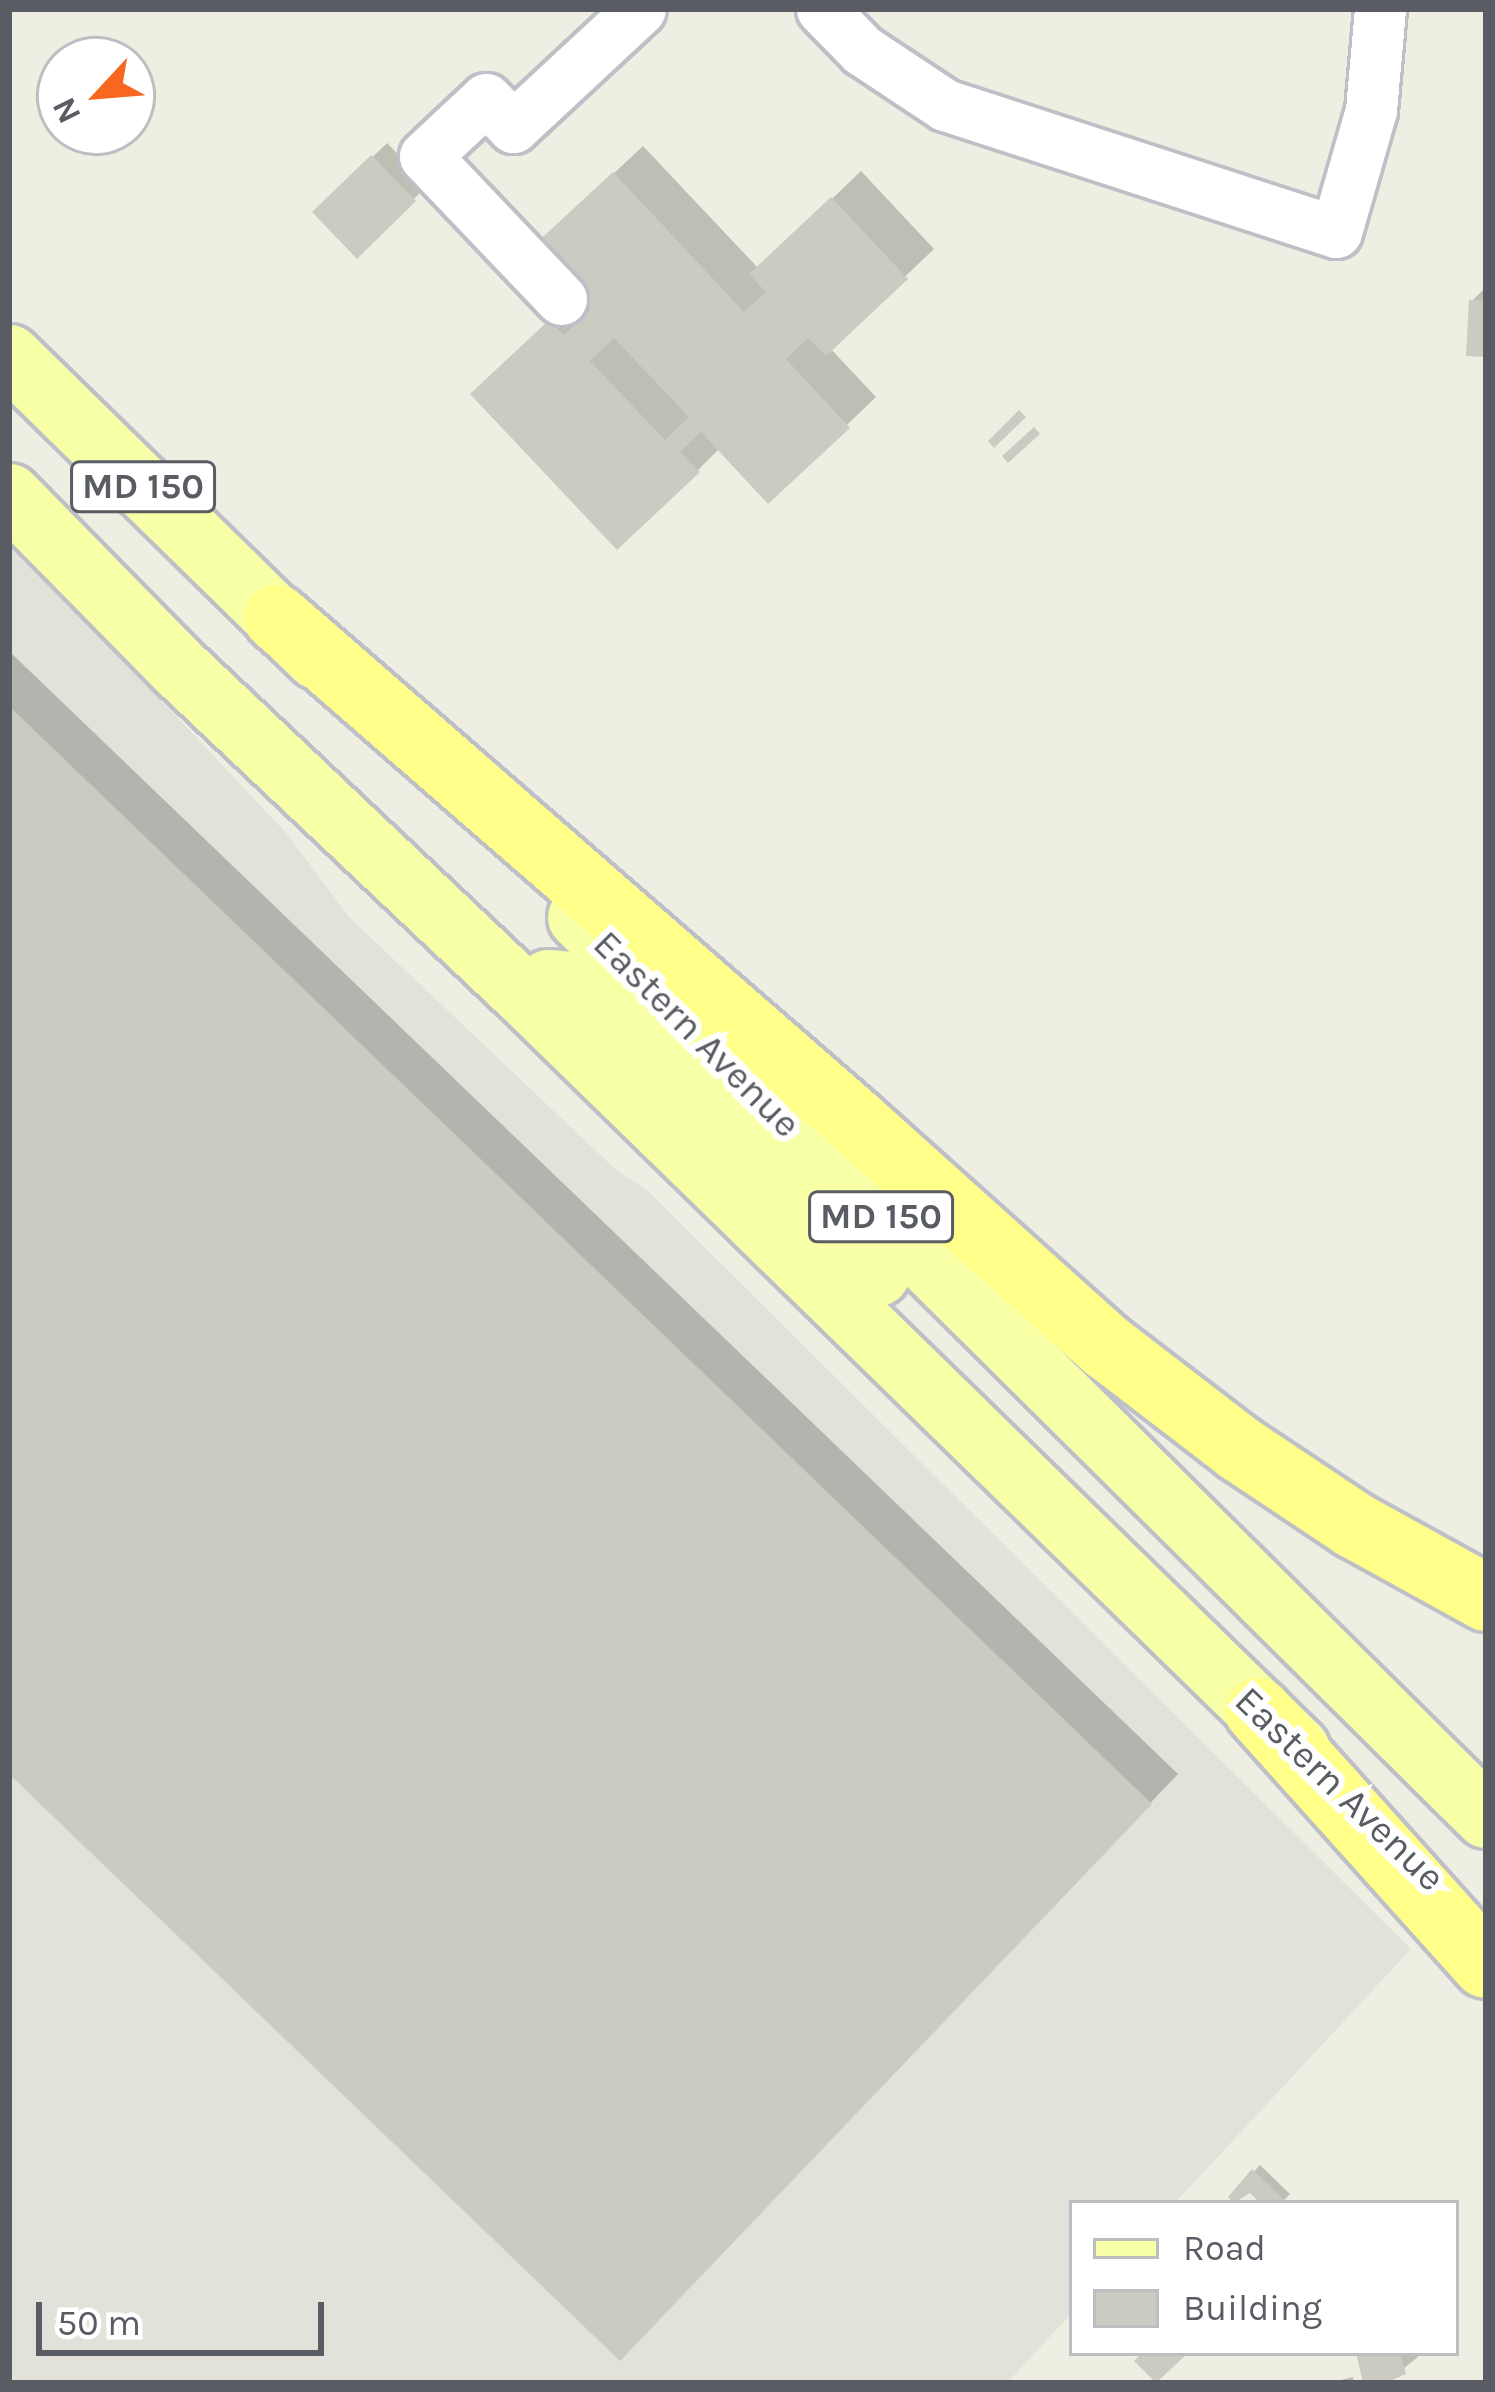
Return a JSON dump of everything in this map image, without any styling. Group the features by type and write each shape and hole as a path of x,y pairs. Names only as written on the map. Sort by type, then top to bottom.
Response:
{"highway":[{"path":"277,618 1107,1347 1240,1449 1354,1525 1486,1598"},
{"path":"1258,1711 1486,1964"}],"main road":[{"name":"Eastern Avenue","path":"9,356 1486,1816"},
{"name":"Eastern Avenue","path":"9,495 175,664 521,991 1486,1928"},
{"path":"521,991 555,979 586,993 1238,1616 1358,1689"}],"lane":[{"path":"561,299 425,155 486,99 513,127 640,9"},
{"path":"822,9 862,50 944,105 1336,232 1371,110 1380,9"}],"shaded area":[{"path":"9,538 288,835 350,918 614,1168 649,1192 1411,1949 1178,2200 1069,2200 1069,2316 1007,2383 9,2383"}],"building":[{"path":"371,155 416,201 357,259 312,212"},
{"path":"613,172 744,312 766,292 749,274 831,197 908,279 826,356 808,338 786,359 850,428 768,504 701,432 680,452 700,472 617,550 470,394 549,320 564,335 590,311 531,248","holes":["614,338 689,417 665,440 590,361"]},
{"path":"1469,300 1486,301 1486,357 1466,356"},
{"path":"1019,410 1026,417 994,448 988,441"},
{"path":"1034,427 1040,434 1008,463 1002,456"},
{"path":"9,706 1152,1804 620,2361 9,1774"},
{"path":"1252,2169 1284,2200 1257,2200 1250,2193 1239,2200 1228,2197"},
{"path":"1139,2356 1185,2356 1156,2383 1134,2361"},
{"path":"1357,2356 1401,2356 1406,2374 1385,2383 1363,2383"}]}
